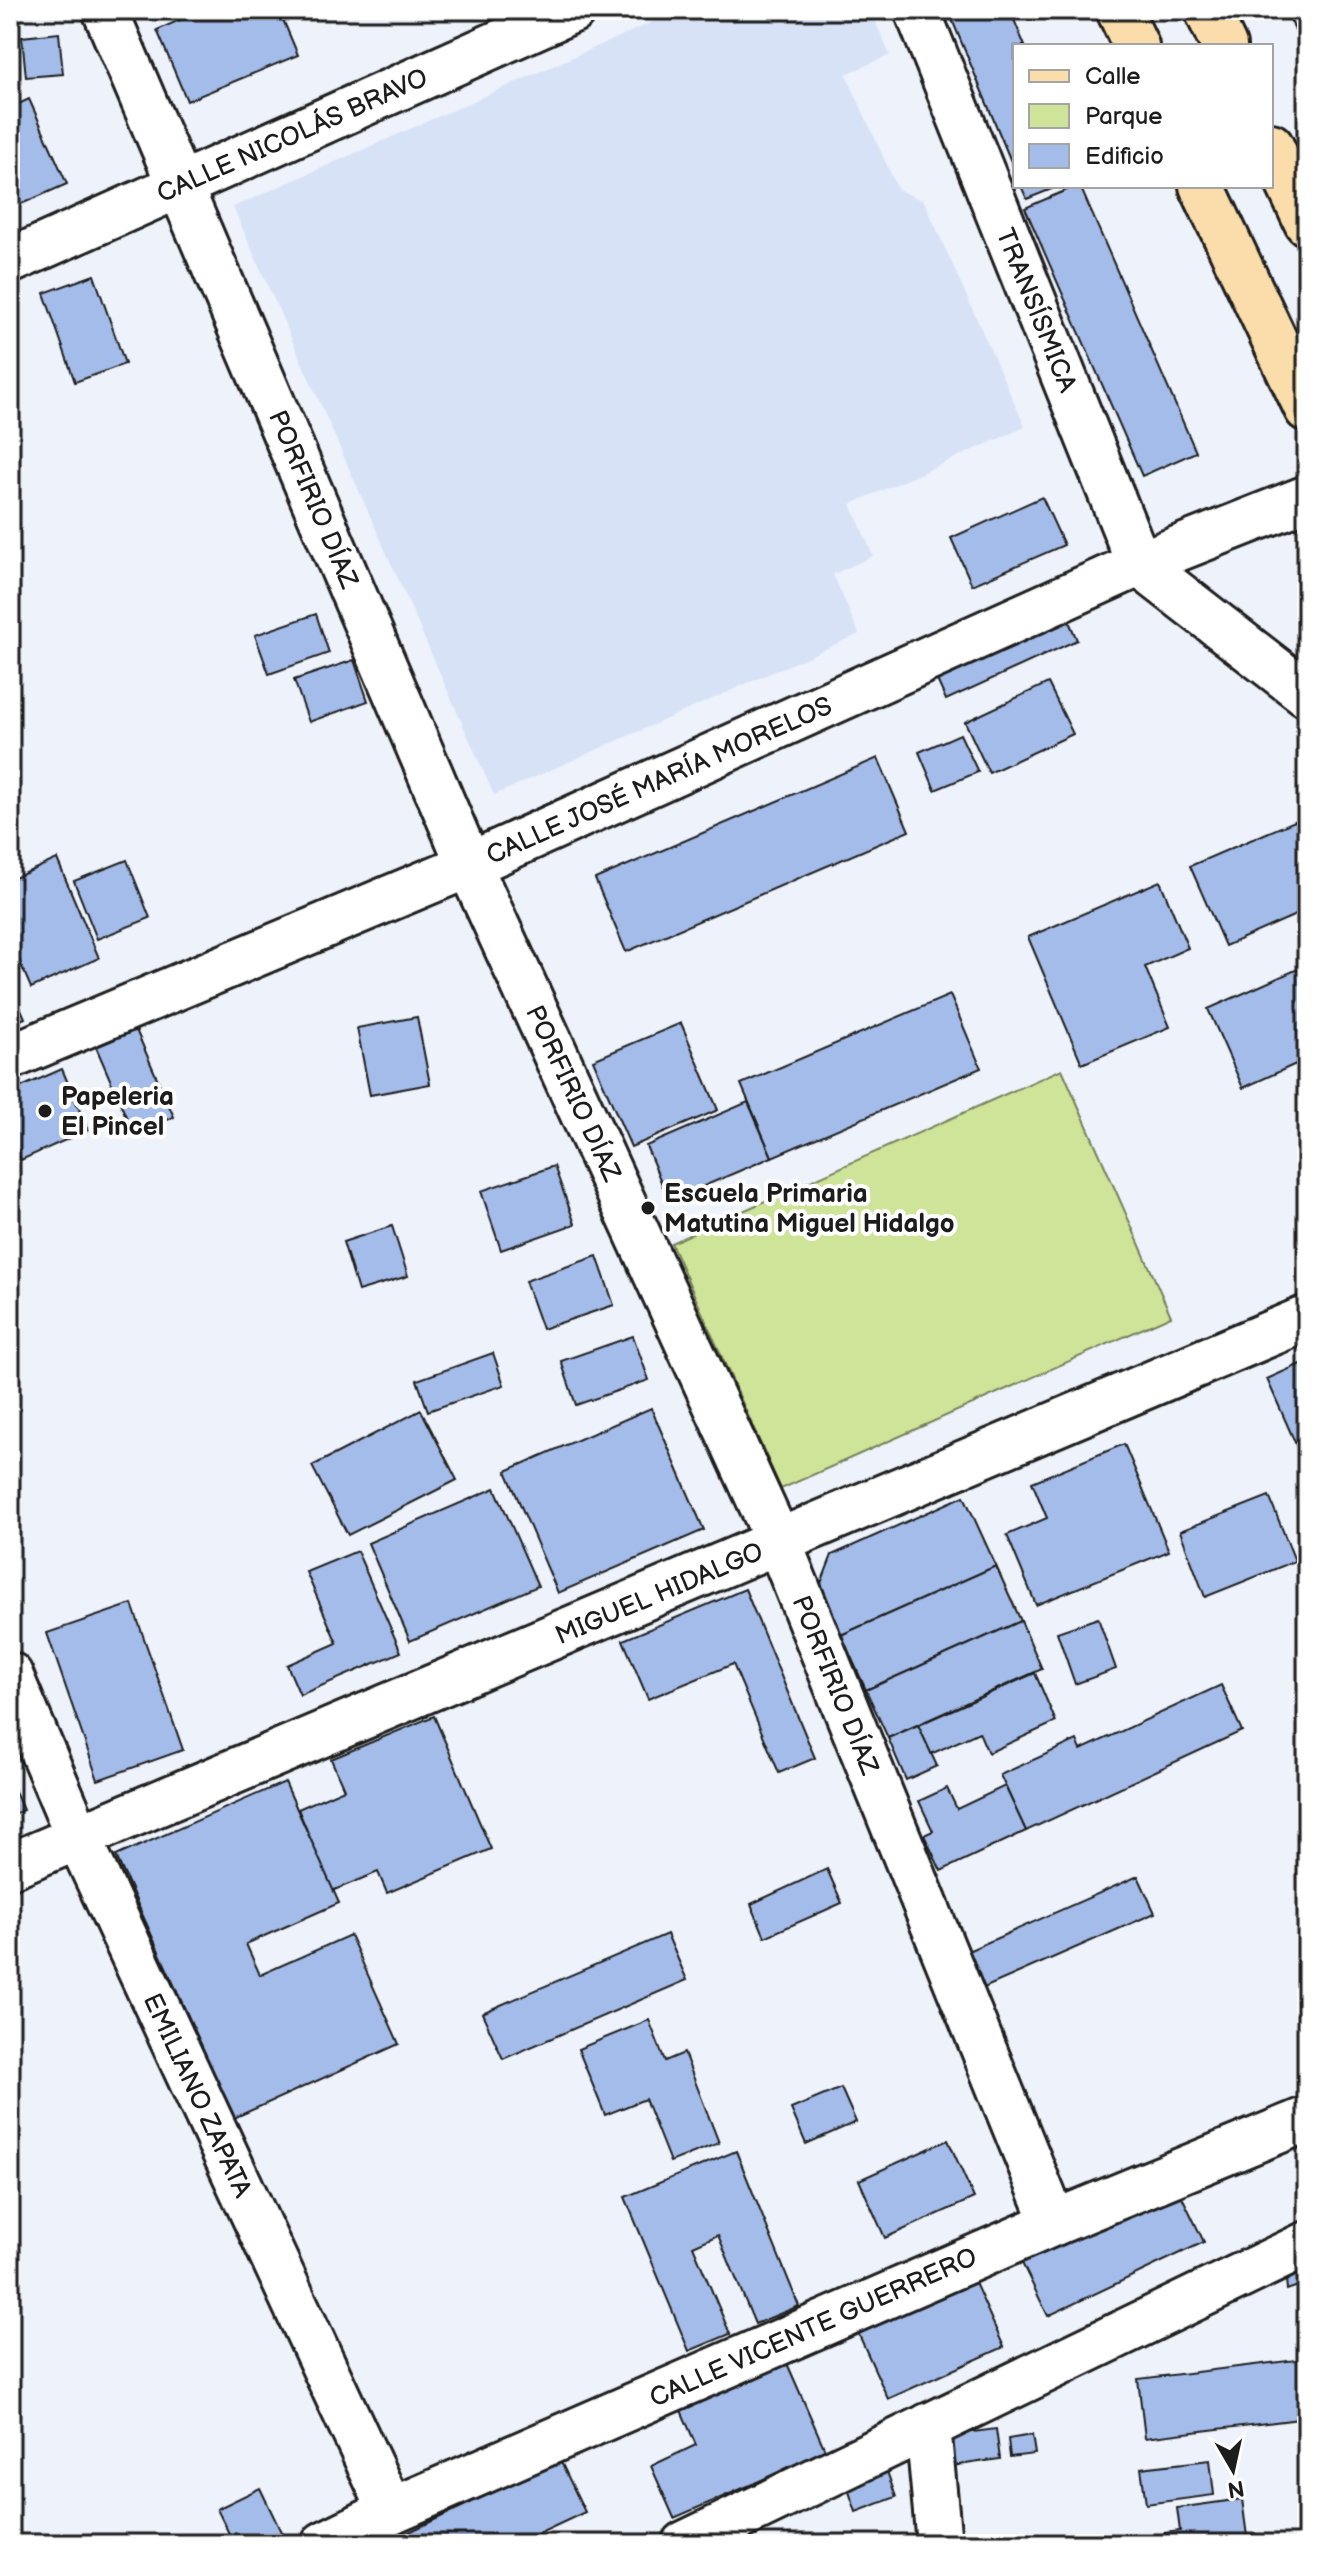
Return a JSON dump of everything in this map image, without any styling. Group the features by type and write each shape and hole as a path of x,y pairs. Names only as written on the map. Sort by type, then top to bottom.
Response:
{"main road":[{"path":"1207,10 1223,44"},
{"path":"1273,150 1307,223"},
{"path":"1203,188 1307,409"}],"street":[{"name":"PORFIRIO DÍAZ","path":"105,10 469,865 779,1543 1054,2223"},
{"name":"CALLE NICOLÁS BRAVO","path":"10,261 573,10"},
{"name":"TRANSÍSMICA","path":"917,10 1139,564"},
{"name":"CALLE JOSÉ MARÍA MORELOS","path":"10,1057 469,865 1139,564 1307,498"},
{"path":"1139,564 1307,694"},
{"name":"MIGUEL HIDALGO","path":"10,1866 1307,1318"},
{"name":"EMILIANO ZAPATA","path":"10,1675 78,1836 391,2511"},
{"name":"CALLE VICENTE GUERRERO","path":"334,2542 391,2511 1054,2223 1307,2119"},
{"path":"684,2544 1307,2244"},
{"path":"928,2426 939,2544"}],"shaded area":[{"path":"680,10 870,10 890,55 846,74 898,190 924,201 1025,427 851,504 873,556 833,574 859,634 494,795 233,207"}],"green space":[{"path":"1062,1069 1171,1316 781,1489 671,1243"}],"building":[{"path":"187,10 279,10 298,55 187,101 157,30 189,16"},
{"path":"948,10 1010,10 1024,44 1013,44 1013,166"},
{"path":"1286,10 1307,10 1307,57"},
{"path":"59,33 63,74 26,77 22,37"},
{"path":"29,99 67,184 10,209 10,108"},
{"path":"1022,188 1054,188 1027,199"},
{"path":"1071,188 1081,188 1196,452 1142,476 1025,208"},
{"path":"94,275 125,364 75,382 44,293"},
{"path":"1042,497 1064,545 972,585 951,538"},
{"path":"316,614 329,653 269,674 255,635"},
{"path":"1068,619 1077,640 946,700 937,680"},
{"path":"354,660 368,701 309,722 294,680"},
{"path":"1048,683 1073,734 989,773 965,722"},
{"path":"960,734 978,772 935,790 919,752"},
{"path":"878,758 909,831 626,952 595,879"},
{"path":"1297,820 1307,842 1307,910 1225,946 1190,866"},
{"path":"57,859 99,958 31,988 10,939 10,880"},
{"path":"127,860 150,918 97,939 74,881"},
{"path":"1160,881 1188,948 1145,967 1170,1027 1082,1064 1028,937"},
{"path":"1307,965 1307,1059 1243,1088 1208,1009"},
{"path":"10,984 25,1018 10,1025"},
{"path":"950,995 981,1068 772,1157 741,1084"},
{"path":"417,1017 430,1084 370,1095 357,1028"},
{"path":"681,1023 718,1110 631,1147 593,1060"},
{"path":"136,1030 174,1117 134,1135 96,1047"},
{"name":"Papeleria El Pincel","path":"62,1069 88,1130 21,1160 10,1135 10,1092"},
{"path":"748,1102 772,1157 669,1201 646,1146"},
{"path":"554,1166 575,1224 501,1250 481,1191"},
{"path":"392,1226 408,1276 358,1291 343,1242"},
{"path":"597,1256 614,1305 542,1329 525,1281"},
{"path":"633,1336 649,1380 576,1405 561,1361"},
{"path":"493,1353 504,1385 428,1411 417,1380"},
{"path":"1307,1361 1307,1443 1297,1447 1267,1379"},
{"path":"651,1408 704,1530 558,1593 506,1471"},
{"path":"421,1410 457,1480 348,1535 312,1466"},
{"path":"1124,1444 1169,1551 1036,1605 1007,1535 1047,1518 1032,1482"},
{"path":"495,1488 538,1586 410,1641 368,1543"},
{"path":"964,1496 996,1566 841,1635 820,1586 832,1555"},
{"path":"1269,1496 1295,1561 1205,1597 1180,1531"},
{"path":"357,1551 401,1652 300,1695 287,1665 337,1643 306,1572"},
{"path":"996,1566 1021,1621 866,1690 841,1635"},
{"path":"745,1589 815,1758 779,1773 733,1664 648,1699 623,1640"},
{"path":"132,1604 183,1750 98,1780 47,1633"},
{"path":"1098,1618 1116,1669 1075,1684 1057,1632"},
{"path":"1021,1621 1042,1669 888,1738 866,1690"},
{"path":"1035,1673 1056,1722 988,1753 979,1732 931,1754 918,1725"},
{"path":"1221,1685 1242,1731 1026,1831 1000,1775 1077,1740 1081,1750"},
{"path":"434,1716 491,1849 387,1893 378,1872 332,1891 298,1809 344,1789 331,1759"},
{"path":"918,1725 937,1766 906,1780 888,1738"},
{"path":"10,1780 23,1810 10,1816"},
{"path":"285,1782 339,1903 246,1944 260,1975 350,1935 399,2044 234,2118 116,1856"},
{"path":"1005,1786 1026,1831 941,1871 924,1835 933,1831 919,1801 947,1788 957,1809"},
{"path":"827,1869 842,1903 765,1937 751,1904"},
{"path":"1138,1876 1155,1913 977,1991 961,1954"},
{"path":"667,1934 687,1980 503,2059 482,2013"},
{"path":"649,2020 665,2061 684,2053 719,2143 670,2162 645,2099 605,2115 578,2049"},
{"path":"841,2088 856,2122 806,2144 791,2109"},
{"path":"948,2140 974,2198 885,2238 859,2180"},
{"path":"736,2151 799,2306 755,2324 718,2235 693,2246 730,2334 689,2351 625,2197"},
{"path":"1173,2178 1204,2242 1048,2316 1017,2253"},
{"path":"1307,2250 1307,2283 1287,2290 1284,2258"},
{"path":"971,2274 1004,2347 888,2399 855,2326"},
{"path":"1304,2359 1307,2418 1145,2438 1138,2379"},
{"path":"786,2361 826,2452 674,2518 651,2466 696,2445 680,2408"},
{"path":"996,2429 1000,2459 938,2468 934,2437"},
{"path":"1032,2435 1035,2454 1010,2457 1008,2439"},
{"path":"560,2460 585,2512 517,2544 384,2544"},
{"path":"1210,2460 1214,2495 1146,2504 1141,2468"},
{"path":"884,2463 896,2497 856,2512 844,2477"},
{"path":"260,2488 283,2536 265,2544 234,2544 217,2509"},
{"path":"1242,2499 1248,2544 1166,2544 1164,2533 1180,2531 1177,2508"}],"place":[{"name":"Papeleria El Pincel","path":"45,1111"},
{"name":"Escuela Primaria Matutina Miguel Hidalgo","path":"648,1208"}]}
